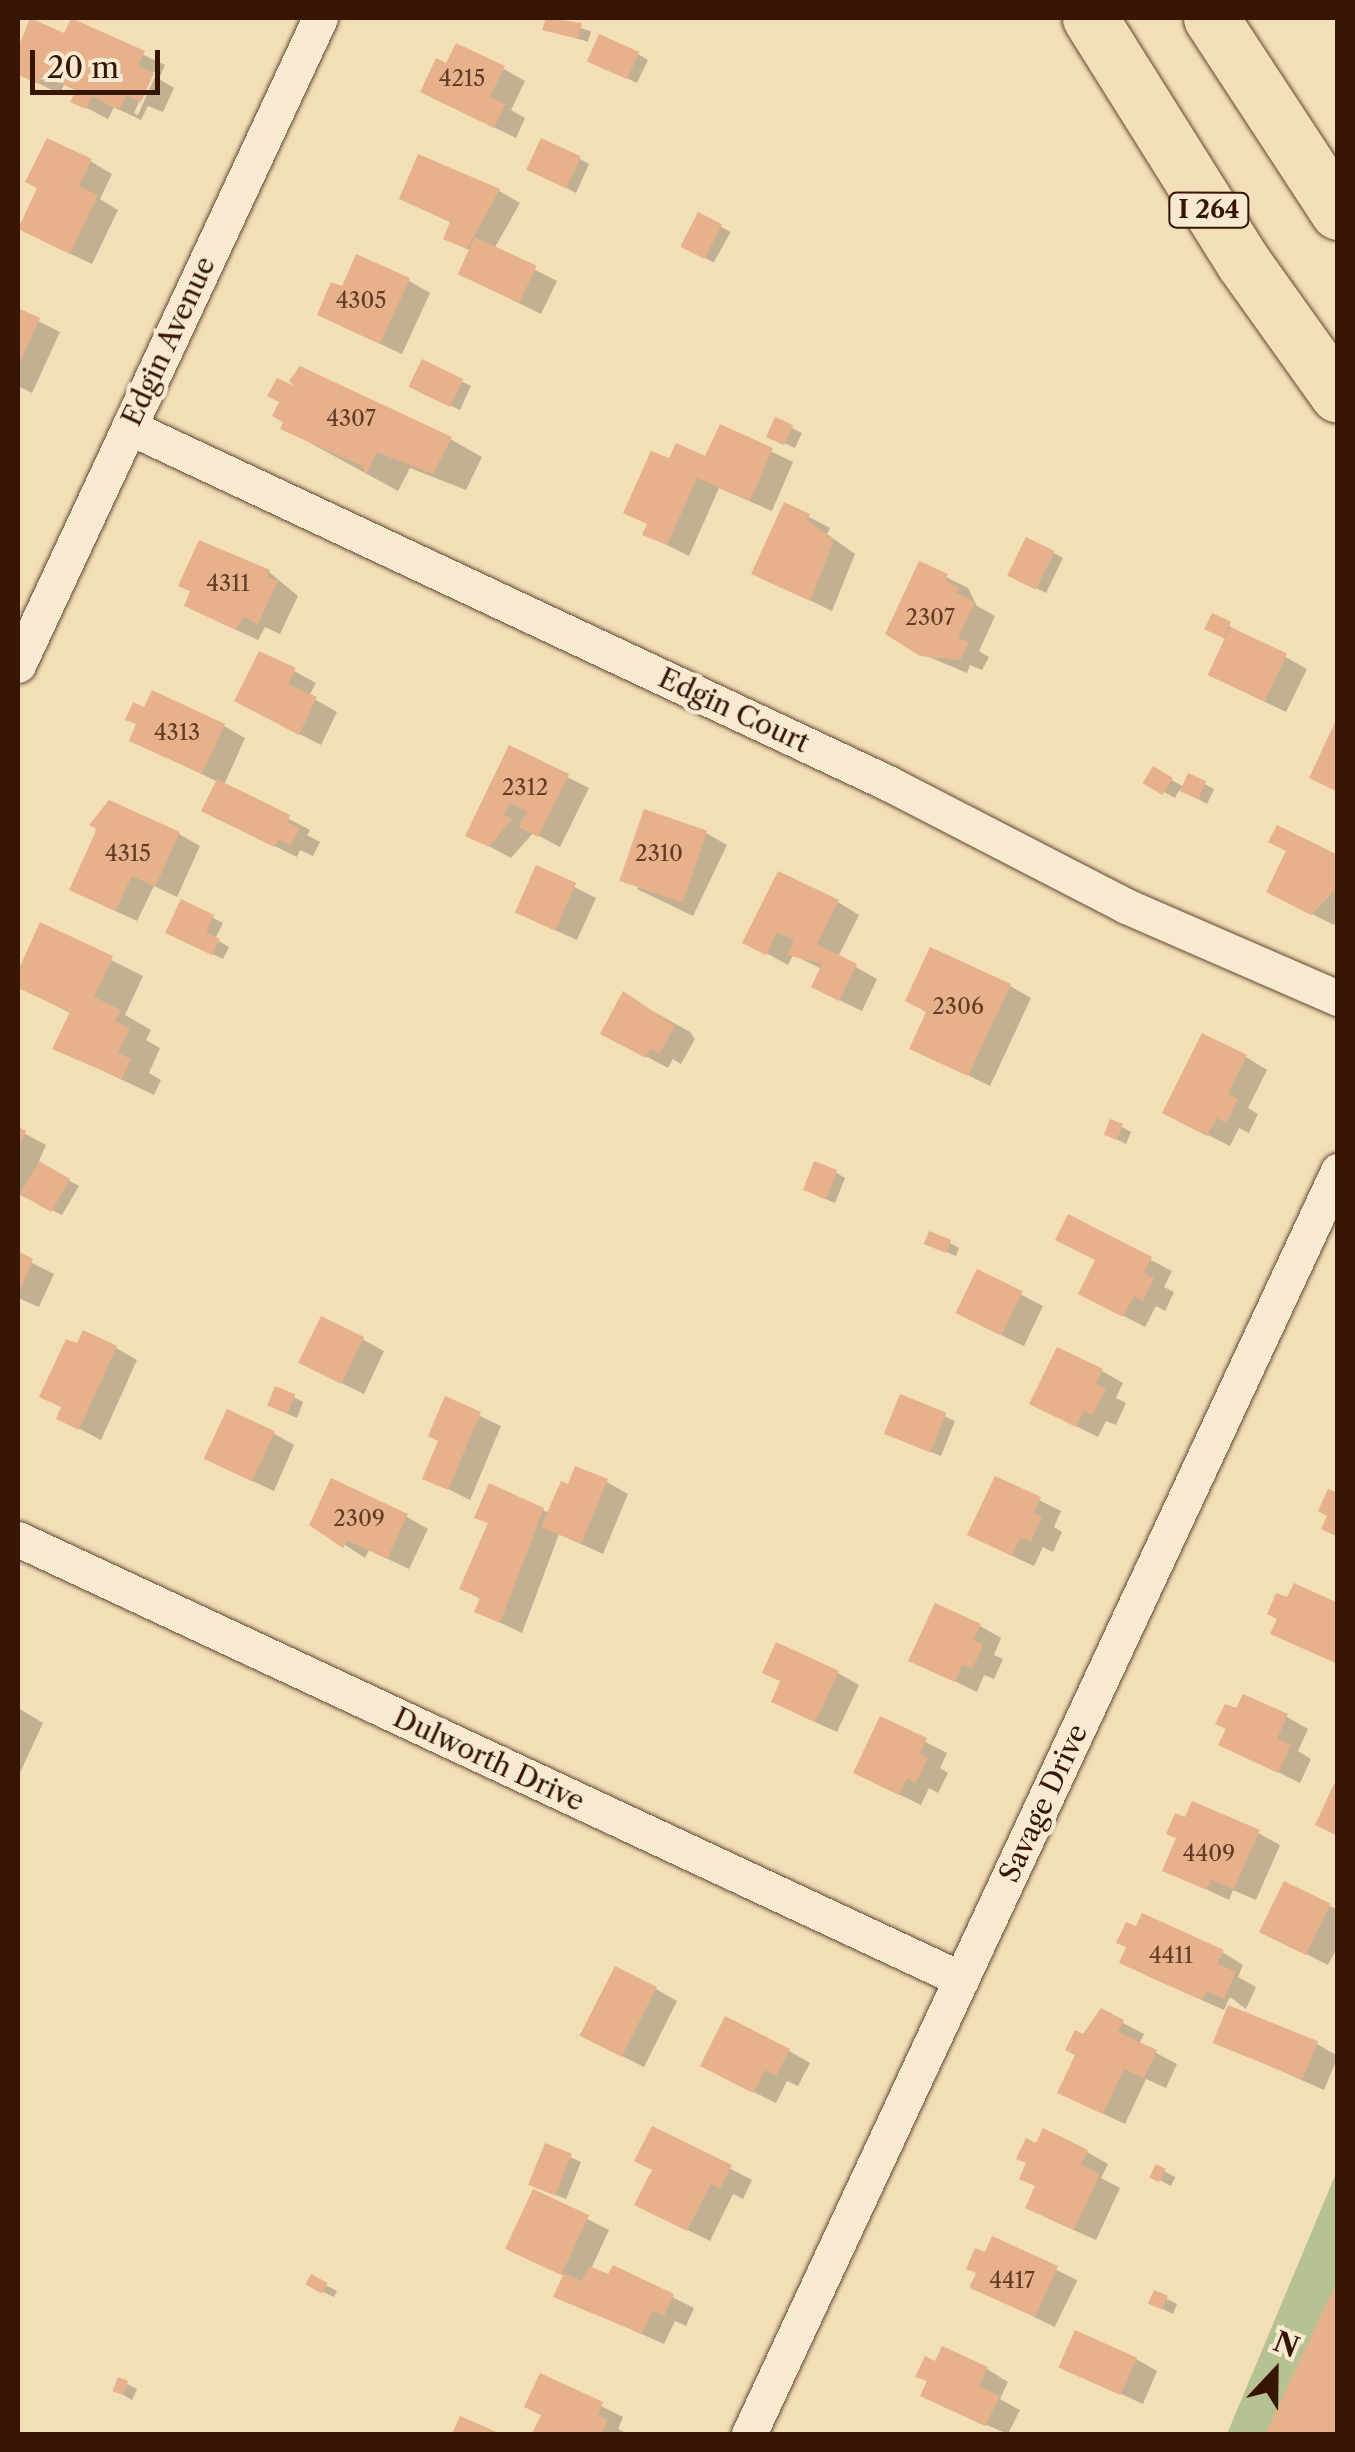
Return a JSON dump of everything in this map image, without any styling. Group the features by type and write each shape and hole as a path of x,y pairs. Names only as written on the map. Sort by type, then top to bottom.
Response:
{"highway":[{"name":"I 264","path":"1090,18 1243,262 1338,395"},
{"path":"1211,18 1338,212"}],"street":[{"name":"Edgin Avenue","path":"18,665 317,18"},
{"name":"Edgin Court","path":"128,426 888,783 1126,906 1338,998"},
{"name":"Savage Drive","path":"749,2434 1338,1171"},
{"name":"Dulworth Drive","path":"18,1539 961,1978"}],"green space":[{"path":"1337,2171 1337,2434 1227,2434"}],"building":[{"path":"30,18 64,33 71,18 145,51 138,66 154,73 141,102 126,96 119,110 92,97 86,109 70,102 76,90 42,75 38,84 18,75 18,48"},
{"path":"546,18 582,23 578,39 542,30"},
{"path":"599,34 639,52 627,79 587,61"},
{"path":"456,43 505,66 490,97 505,104 494,128 420,92 436,58 446,63"},
{"path":"47,138 92,159 79,186 98,195 70,254 18,229 37,188 25,182"},
{"path":"541,138 581,157 566,188 526,170"},
{"path":"418,154 500,189 467,249 443,239 450,222 399,199"},
{"path":"698,212 722,224 704,259 680,247"},
{"path":"475,237 537,266 519,303 458,274"},
{"path":"356,254 410,278 380,344 317,315 331,282 342,286"},
{"path":"18,308 40,318 18,367"},
{"path":"422,359 463,379 450,407 408,387"},
{"path":"300,366 452,437 433,474 377,452 366,475 362,466 280,429 283,422 272,416 279,402 267,396 277,378 294,386 289,381"},
{"path":"775,417 793,425 784,445 766,437"},
{"path":"720,424 773,448 750,501 697,478 667,545 642,535 647,524 623,513 651,451 669,458 676,443 705,456"},
{"path":"784,502 810,514 807,520 834,540 810,601 751,574"},
{"path":"1026,537 1055,551 1036,590 1007,576"},
{"path":"199,540 270,570 267,577 278,581 258,624 243,617 236,630 184,606 190,591 178,586"},
{"path":"919,561 948,574 945,581 959,587 956,593 975,602 958,638 969,642 960,660 920,656 885,634"},
{"path":"1212,613 1231,622 1223,638 1204,629"},
{"path":"1230,627 1287,654 1265,702 1208,675"},
{"path":"259,651 296,668 288,684 317,697 299,735 234,701"},
{"path":"152,690 225,724 202,774 129,741 136,724 125,720 133,702 144,707"},
{"path":"1338,716 1338,792 1309,778"},
{"path":"509,745 569,774 538,837 519,827 527,811 510,803 504,815 512,819 489,847 465,836"},
{"path":"1153,766 1173,778 1162,795 1143,783"},
{"path":"1188,773 1206,781 1198,799 1180,791"},
{"path":"217,779 290,815 287,822 300,828 291,845 278,840 274,847 201,811"},
{"path":"109,800 180,832 155,887 132,876 115,911 69,890 97,829 89,825"},
{"path":"644,809 707,831 683,903 619,881"},
{"path":"1277,825 1338,855 1338,887 1311,915 1266,892 1286,851 1268,842"},
{"path":"536,865 576,883 555,930 515,913"},
{"path":"778,871 839,900 817,944 857,964 839,1001 811,987 822,964 787,955 794,940 777,932 766,955 742,943"},
{"path":"181,899 214,915 206,932 220,939 212,955 165,933"},
{"path":"40,922 113,956 94,997 121,1010 115,1021 130,1028 118,1053 131,1059 122,1079 52,1049 70,1012 18,988 18,971"},
{"path":"930,947 1011,984 968,1076 909,1049 926,1012 905,1001"},
{"path":"623,991 675,1026 659,1054 651,1049 646,1058 600,1034"},
{"path":"1202,1033 1247,1055 1228,1094 1238,1099 1226,1123 1217,1118 1207,1136 1162,1113"},
{"path":"1110,1119 1123,1124 1117,1140 1104,1135"},
{"path":"18,1127 26,1131 18,1150"},
{"path":"39,1161 70,1179 51,1212 20,1194"},
{"path":"814,1161 837,1170 826,1199 803,1190"},
{"path":"1068,1214 1152,1257 1144,1273 1154,1278 1143,1301 1134,1296 1123,1317 1078,1294 1095,1260 1055,1240"},
{"path":"929,1231 951,1240 946,1253 924,1244"},
{"path":"18,1251 33,1259 18,1296"},
{"path":"977,1269 1023,1291 1001,1335 956,1313"},
{"path":"321,1316 364,1337 341,1384 298,1363"},
{"path":"83,1330 117,1346 79,1430 56,1419 61,1407 39,1397 66,1339 77,1343"},
{"path":"1057,1347 1103,1369 1096,1384 1106,1389 1093,1415 1084,1411 1076,1427 1029,1404"},
{"path":"275,1386 295,1394 288,1414 267,1405"},
{"path":"900,1394 946,1413 930,1453 884,1434"},
{"path":"445,1396 481,1412 448,1490 422,1479 438,1441 428,1436"},
{"path":"227,1409 275,1431 252,1481 204,1459"},
{"path":"575,1466 608,1479 581,1544 541,1527 561,1481 568,1484"},
{"path":"995,1476 1041,1497 1034,1513 1042,1517 1031,1542 1021,1537 1012,1556 967,1535"},
{"path":"331,1478 408,1514 387,1559 347,1540 343,1548 309,1525"},
{"path":"489,1483 544,1508 500,1623 474,1612 480,1598 459,1589 488,1523 474,1518"},
{"path":"1328,1489 1338,1493 1338,1537 1321,1529 1327,1516 1318,1511"},
{"path":"1294,1583 1338,1603 1338,1664 1270,1634 1277,1619 1267,1614 1276,1593 1287,1597"},
{"path":"935,1603 981,1624 973,1640 983,1645 972,1669 962,1665 955,1682 908,1661"},
{"path":"776,1642 839,1671 815,1722 771,1702 780,1681 762,1673"},
{"path":"1243,1694 1288,1714 1277,1739 1291,1744 1278,1773 1218,1745 1226,1729 1215,1724 1225,1704 1236,1708"},
{"path":"880,1716 927,1738 920,1754 928,1758 916,1783 907,1778 899,1795 853,1773"},
{"path":"1334,1784 1338,1785 1338,1836 1315,1825"},
{"path":"1192,1801 1260,1830 1234,1889 1211,1880 1207,1890 1162,1871 1176,1838 1166,1834 1175,1813 1185,1817"},
{"path":"1284,1881 1331,1904 1306,1955 1259,1932"},
{"path":"1142,1913 1224,1950 1217,1963 1236,1972 1224,1999 1206,1991 1202,2000 1119,1963 1126,1947 1116,1943 1126,1922 1136,1926"},
{"path":"615,1966 657,1987 621,2057 580,2035"},
{"path":"1228,2005 1318,2041 1303,2079 1213,2043"},
{"path":"1101,2008 1124,2020 1118,2032 1157,2050 1144,2078 1124,2069 1103,2114 1057,2093 1075,2055 1065,2050 1075,2030 1083,2034"},
{"path":"725,2016 790,2049 776,2076 765,2070 753,2093 700,2066"},
{"path":"652,2126 732,2165 720,2189 711,2184 687,2231 634,2205 652,2170 634,2161"},
{"path":"1043,2128 1088,2150 1081,2165 1100,2174 1074,2230 1025,2208 1035,2186 1019,2179 1026,2163 1016,2159 1026,2138 1036,2143"},
{"path":"545,2143 572,2154 555,2196 528,2185"},
{"path":"1156,2164 1166,2169 1159,2182 1149,2177"},
{"path":"533,2189 589,2215 561,2275 505,2249"},
{"path":"992,2236 1058,2266 1035,2317 970,2288 976,2273 966,2269 975,2248 985,2252"},
{"path":"613,2265 674,2294 664,2316 653,2311 642,2334 553,2297 564,2273 582,2281 589,2266 608,2274"},
{"path":"311,2274 328,2283 322,2294 305,2285"},
{"path":"1338,2279 1338,2434 1265,2434"},
{"path":"1154,2290 1168,2296 1162,2310 1148,2304"},
{"path":"1075,2330 1137,2358 1120,2395 1058,2367"},
{"path":"942,2346 988,2367 979,2386 1000,2396 985,2426 920,2396 927,2381 915,2377 925,2356 935,2361"},
{"path":"540,2373 603,2402 598,2415 608,2420 601,2434 532,2434 541,2415 524,2407"},
{"path":"118,2377 128,2381 123,2395 112,2391"},
{"path":"460,2416 501,2434 452,2434"}]}
